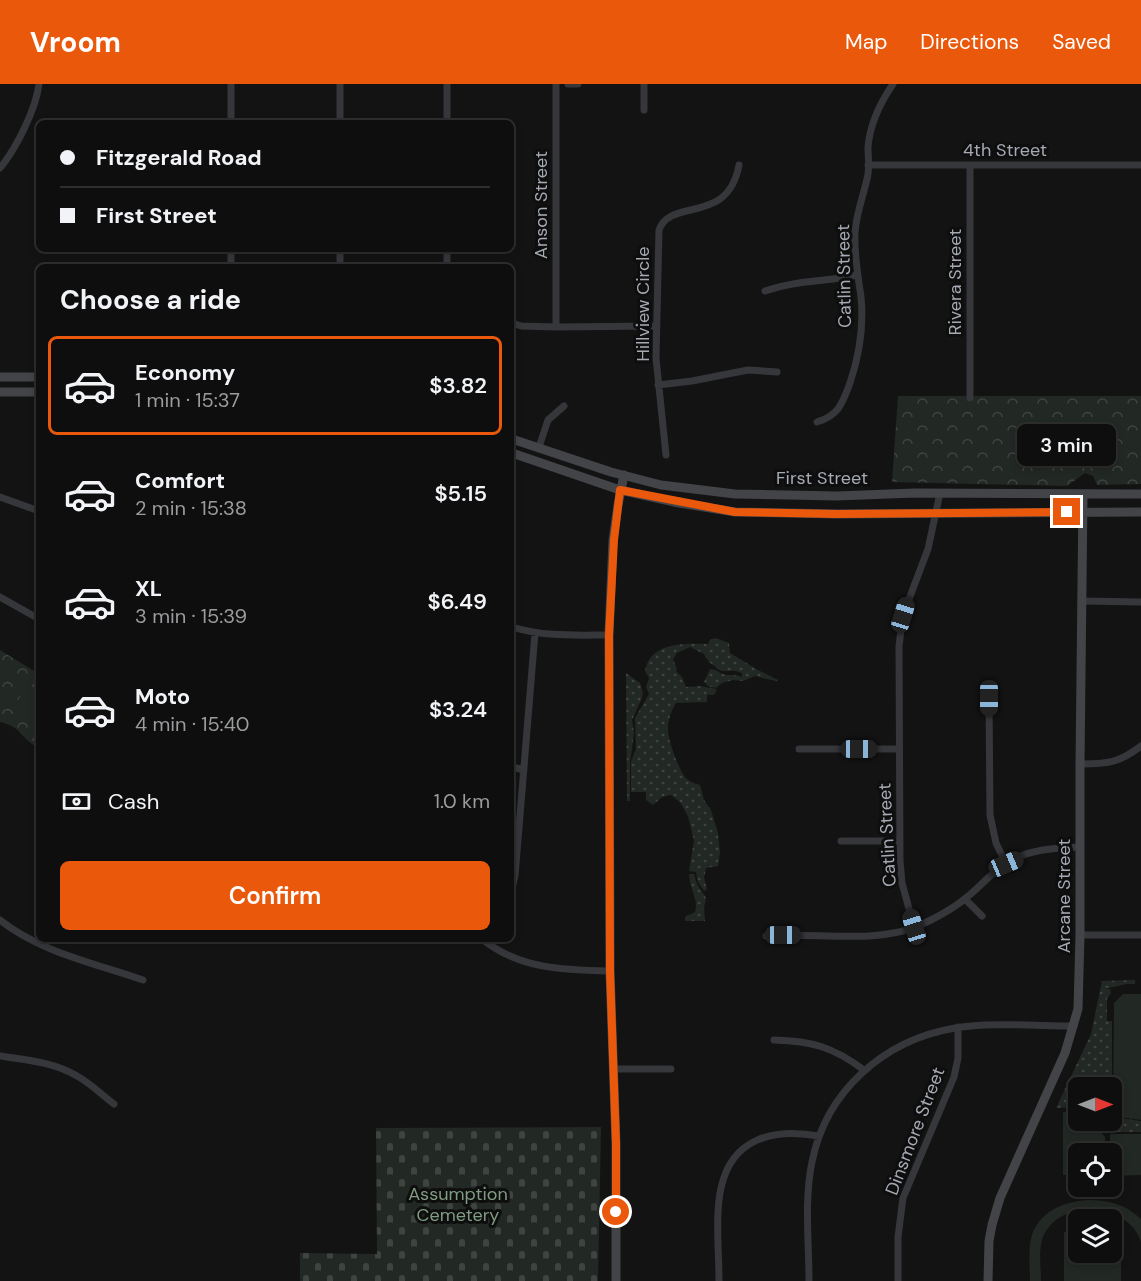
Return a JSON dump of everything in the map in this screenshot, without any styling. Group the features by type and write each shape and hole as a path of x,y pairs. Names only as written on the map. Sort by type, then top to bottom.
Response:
{"main road":[{"path":"0,377 36,377"},
{"path":"0,392 36,392"},
{"name":"First Street","path":"514,440 661,485 735,494 837,496 940,493 1141,494"},
{"name":"First Street","path":"514,454 620,490 735,512 837,514 1141,512"},
{"path":"616,1281 616,1143 610,971 609,635 614,540 624,475"},
{"name":"Arcane Street","path":"988,1281 989,1241 1000,1198 1065,1053 1074,1026 1080,993 1083,494"}],"street":[{"path":"0,168 12,151 33,108 39,84"},
{"path":"231,84 231,120"},
{"path":"340,84 340,120"},
{"path":"447,84 447,120"},
{"name":"Anson Street","path":"556,84 556,327"},
{"path":"568,84 578,84"},
{"path":"644,84 644,110"},
{"name":"Catlin Street","path":"817,422 835,414 854,370 860,346 861,298 857,274 855,232 858,211 868,178 870,139 876,114 893,84"},
{"name":"Hillview Circle","path":"666,455 658,385 655,327 657,248 661,224 670,216 705,208 720,200 733,185 739,165"},
{"name":"4th Street","path":"868,165 1141,165"},
{"name":"Rivera Street","path":"970,165 970,398"},
{"path":"765,291 794,282 837,280 857,274"},
{"path":"514,324 556,327 655,327"},
{"path":"658,385 748,370 777,372"},
{"path":"538,447 548,420 564,406"},
{"name":"Catlin Street","path":"914,927 902,883 899,841 899,646 901,622 928,549 940,493"},
{"path":"0,496 36,507"},
{"path":"0,597 36,617"},
{"path":"1082,602 1141,602"},
{"path":"514,628 553,635 609,635"},
{"path":"514,880 536,633"},
{"path":"989,698 990,815 996,843 1006,864"},
{"path":"1080,764 1106,764 1117,761 1141,746"},
{"path":"799,749 899,749"},
{"path":"514,768 524,770"},
{"path":"841,841 899,841"},
{"path":"766,936 894,933 940,915 965,899 1006,864 1039,850 1080,847"},
{"path":"965,899 982,916"},
{"path":"0,920 15,932 37,944 142,980"},
{"path":"1080,935 1141,935"},
{"path":"487,942 526,964 574,970 610,971"},
{"path":"809,1281 808,1189 819,1136 838,1100 864,1070 907,1042 933,1032 958,1027 1074,1026"},
{"name":"Dinsmore Street","path":"898,1281 898,1237 903,1198 954,1077 958,1058 958,1027"},
{"path":"774,1040 801,1041 824,1046 864,1070"},
{"path":"0,1056 65,1069 114,1104"},
{"path":"614,1070 671,1069"},
{"path":"719,1281 719,1200 723,1178 730,1164 749,1144 774,1133 800,1132 819,1136"}],"green space":[{"path":"898,396 1141,396 1141,484 1097,485 1093,476 1085,473 1067,486 892,482"},
{"path":"716,638 729,643 730,653 778,680 755,676 743,681 733,680 722,683 716,688 704,682 710,669 725,675 742,677 742,673 721,671 709,662 704,654 690,647 677,653 673,659 676,671 682,677 686,687 700,686 717,689 714,695 707,695 707,702 676,703 668,727 668,735 677,763 687,779 700,785 718,833 720,852 718,866 706,868 704,878 707,889 704,891 698,882 696,872 689,871 694,841 688,816 680,802 671,795 662,797 653,805 646,800 646,792 631,792 631,762 636,749 635,718 649,694 646,687 649,678 645,671 648,661 661,649 669,646 708,644 710,640"},
{"path":"0,650 36,672 36,746 13,727 0,722"},
{"path":"626,673 640,683 643,692 632,720 634,733 630,763 630,801 627,801"},
{"path":"29,690 36,695 36,720 17,708 16,703 24,691"},
{"path":"689,874 694,874 706,898 705,921 685,921 685,917 695,912 696,907"},
{"path":"1135,980 1135,984 1104,989 1110,989 1111,993 1107,999 1107,1021 1112,1021 1112,1077 1071,1077 1091,1034 1102,981"},
{"path":"1123,994 1141,994 1141,1120 1122,1117 1122,1077 1113,1077 1114,1003"},
{"path":"1068,1083 1068,1107 1056,1108"},
{"path":"1063,1112 1068,1112 1068,1131 1104,1131 1102,1133 1105,1143 1068,1143 1068,1175 1063,1175"},
{"path":"1122,1118 1141,1121 1141,1132 1110,1132 1122,1131"},
{"name":"Assumption Cemetery","path":"601,1127 598,1281 300,1281 300,1253 377,1254 376,1128"},
{"path":"1110,1134 1141,1134 1141,1175 1122,1176 1122,1143 1110,1143"},
{"path":"1080,1201 1104,1201 1117,1204 1136,1214 1141,1219 1141,1242 1135,1230 1122,1219 1122,1209 1068,1209 1068,1214 1055,1220 1043,1237 1040,1249 1041,1281 1030,1281 1030,1244 1039,1222 1053,1210"},
{"path":"1064,1232 1068,1232 1068,1263 1121,1263 1121,1281 1064,1281"}],"route":[{"path":"616,1212 610,971 609,635 611,574 620,490 679,503 735,512 765,514 1067,512"}]}
